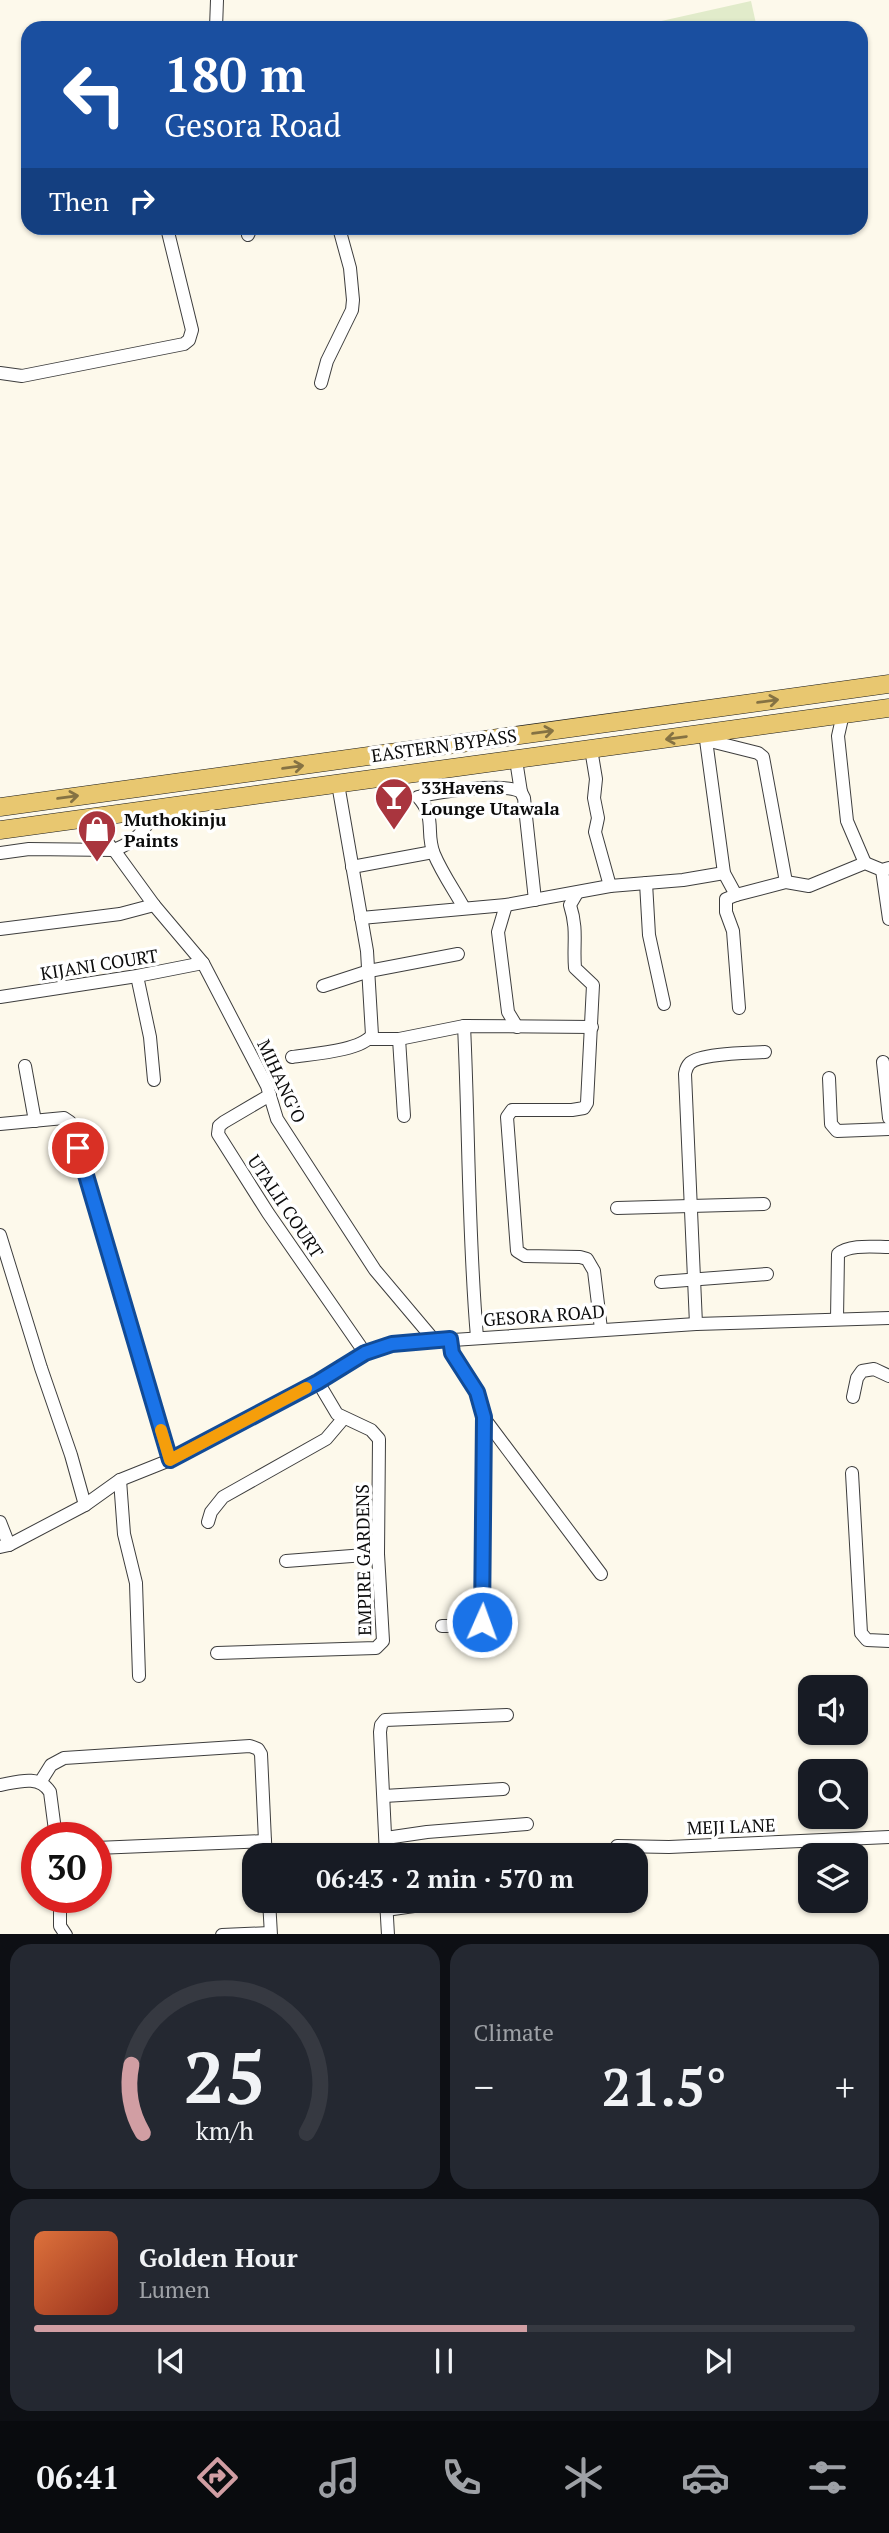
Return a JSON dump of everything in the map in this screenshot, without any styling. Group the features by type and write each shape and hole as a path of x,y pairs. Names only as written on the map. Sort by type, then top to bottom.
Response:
{"main road":[{"name":"EASTERN BYPASS","path":"0,807 889,684"},
{"name":"EASTERN BYPASS","path":"0,830 591,749 710,736 843,713 889,708"}],"street":[{"path":"216,21 217,0"},
{"path":"0,373 22,376 184,344 189,340 191,330 168,235"},
{"path":"321,383 327,361 352,310 350,268 341,235"},
{"path":"843,713 838,736 846,821 865,863"},
{"path":"736,895 724,873 710,736 763,757 786,882"},
{"path":"591,749 598,818 595,832 598,851 610,886"},
{"path":"516,760 524,798 535,900"},
{"path":"338,784 369,971 372,1027 370,1039"},
{"path":"464,908 433,852 430,815 418,797 435,792 508,787 521,792"},
{"path":"0,853 29,849 114,850 134,842 156,808"},
{"name":"MIHANG'O","path":"101,816 104,842 114,850 154,905 203,963 256,1064 277,1119 375,1270 434,1340"},
{"path":"26,826 29,849"},
{"path":"352,867 433,852"},
{"path":"739,1008 733,931 726,912 726,899 786,882 809,886 865,863 886,869 889,919"},
{"path":"361,918 506,905 610,886 724,873"},
{"path":"646,883 649,935 664,1004"},
{"path":"577,893 570,905 575,922 575,968 593,985 593,1027 587,1103 584,1108 572,1110 512,1110 507,1117 517,1251 525,1256 580,1256 587,1259 594,1271 601,1329"},
{"path":"0,929 120,914 154,905"},
{"path":"506,905 498,932 508,1012 517,1027"},
{"path":"323,986 369,971 458,954"},
{"name":"KIJANI COURT","path":"0,997 203,963"},
{"path":"137,976 150,1037 154,1080"},
{"path":"292,1057 331,1052 370,1039 399,1039 464,1026 593,1027"},
{"path":"464,1026 469,1126 470,1248 477,1337"},
{"path":"399,1039 404,1116"},
{"path":"696,1324 685,1074 687,1066 693,1060 709,1057 765,1052"},
{"path":"883,1062 889,1118"},
{"path":"25,1066 35,1121"},
{"path":"829,1077 831,1124 838,1131 889,1129"},
{"name":"UTALII COURT","path":"270,1095 224,1122 219,1126 218,1134 268,1213 365,1353"},
{"path":"0,1124 64,1118 70,1122 170,1460"},
{"path":"617,1208 764,1204"},
{"path":"0,1235 85,1505"},
{"path":"837,1319 838,1254 841,1250 889,1247"},
{"path":"661,1282 767,1274"},
{"name":"GESORA ROAD","path":"5,1546 85,1505 120,1480 170,1460 318,1382 365,1353 392,1344 696,1324 889,1318"},
{"path":"442,1626 479,1626 482,1622 484,1417 477,1392 452,1353 450,1339"},
{"path":"853,1397 857,1378 862,1371 874,1369 889,1376"},
{"path":"208,1522 211,1512 223,1497 326,1439 343,1419 337,1414 318,1382"},
{"path":"484,1417 601,1574"},
{"name":"EMPIRE GARDENS","path":"217,1653 336,1650 380,1646 383,1641 378,1554 380,1439 371,1430 343,1419"},
{"path":"852,1473 861,1633 867,1640 889,1641"},
{"path":"120,1480 124,1534 136,1583 139,1676"},
{"path":"0,1522 5,1546"},
{"path":"286,1561 378,1554"},
{"path":"386,1843 380,1732 385,1720 507,1715"},
{"path":"41,1781 51,1765 64,1758 250,1746 258,1749 261,1754 265,1841 112,1846"},
{"path":"0,1785 41,1781"},
{"path":"41,1781 50,1792 54,1822"},
{"path":"384,1796 503,1789"},
{"path":"386,1838 527,1824"},
{"name":"MEJI LANE","path":"648,1847 889,1837"},
{"path":"60,1913 60,1926 66,1934"},
{"path":"222,1934 271,1934 270,1913"},
{"path":"387,1913 388,1934"}],"green space":[{"path":"751,1 755,21 661,21"}],"slow traffic":[{"path":"161,1430 170,1460 306,1388"}],"place":[{"name":"33Havens Lounge Utawala","path":"394,831"},
{"name":"Muthokinju Paints","path":"97,863"}],"route":[{"path":"78,1148 170,1460 318,1382 365,1353 392,1344 450,1339 452,1353 477,1392 484,1417 482,1622"}]}
